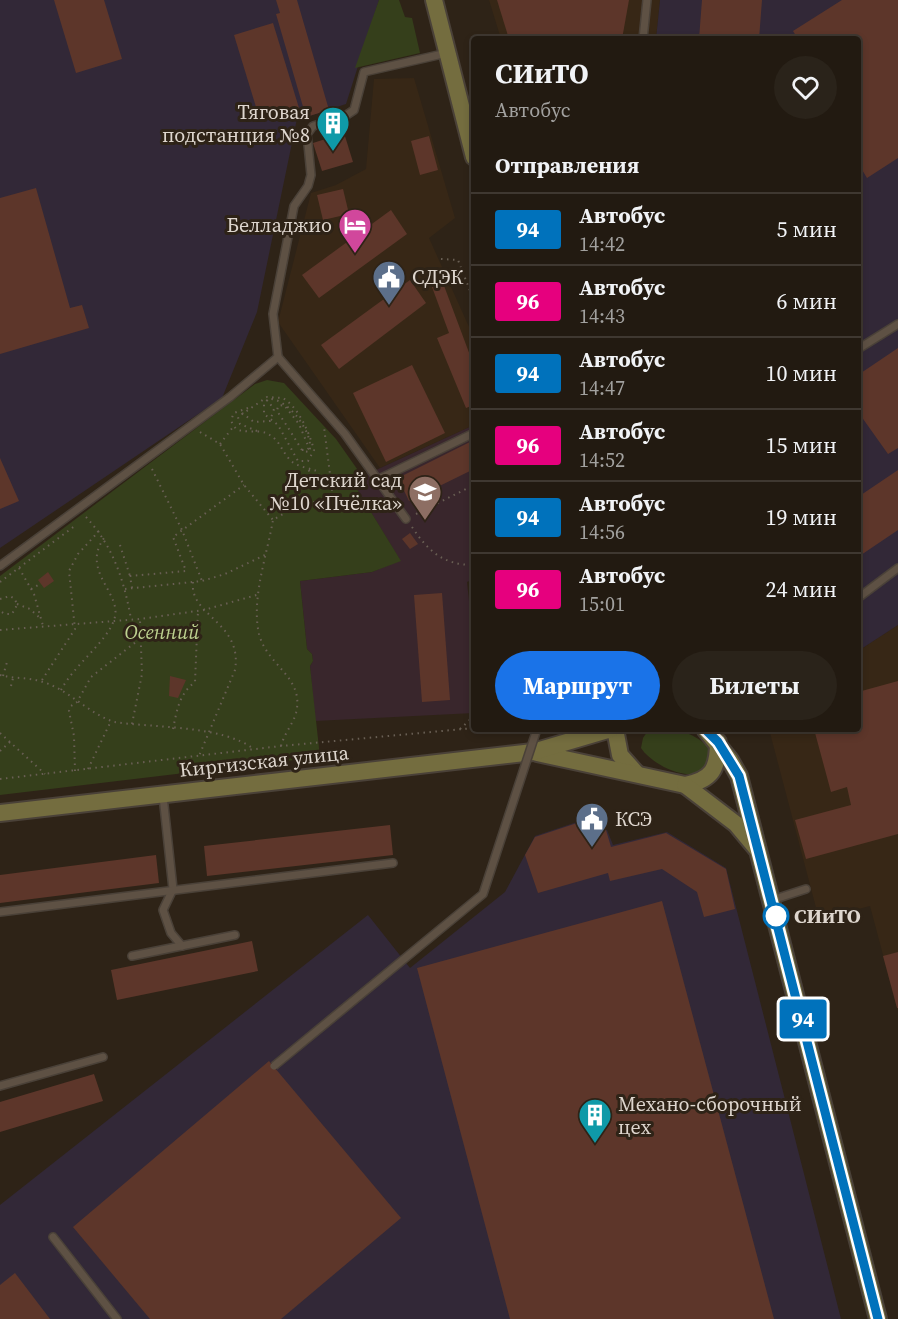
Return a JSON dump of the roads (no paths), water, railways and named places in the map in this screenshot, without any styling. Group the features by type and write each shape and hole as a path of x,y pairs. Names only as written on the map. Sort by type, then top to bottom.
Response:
{"main road":[{"path":"434,0 471,145"},
{"path":"533,752 603,732"},
{"path":"614,732 620,755 636,773"},
{"path":"685,785 707,778 714,770 718,761 712,733"},
{"path":"712,733 739,776 878,1319"},
{"path":"533,752 685,785 736,824 759,851"},
{"name":"Киргизская улица","path":"0,813 533,752"}],"lane":[{"path":"642,36 647,0"},
{"path":"406,519 379,479 331,417 278,357 273,314 294,206 308,186 311,175 307,134 313,126 342,118 354,111 364,72 447,53"},
{"path":"861,347 898,324"},
{"path":"0,566 230,398 278,357"},
{"path":"379,479 471,435"},
{"path":"861,596 898,567"},
{"path":"274,1066 483,894 536,732"},
{"path":"162,793 173,889 163,910 171,933 182,946"},
{"path":"0,912 393,863"},
{"path":"772,900 806,890"},
{"path":"132,956 235,935"},
{"path":"0,1086 103,1057"},
{"path":"53,1238 117,1319"}],"place":[{"name":"Тяговая подстанция №8","path":"333,152"},
{"name":"Белладжио","path":"355,254"},
{"name":"СДЭК","path":"389,306"},
{"name":"Детский сад №10 «Пчёлка»","path":"425,521"},
{"name":"КСЭ","path":"592,848"},
{"name":"СИиТО","path":"776,916"},
{"name":"Механо-сборочный цех","path":"595,1144"}],"park label":[{"name":"Осенний","path":"162,632"}]}
